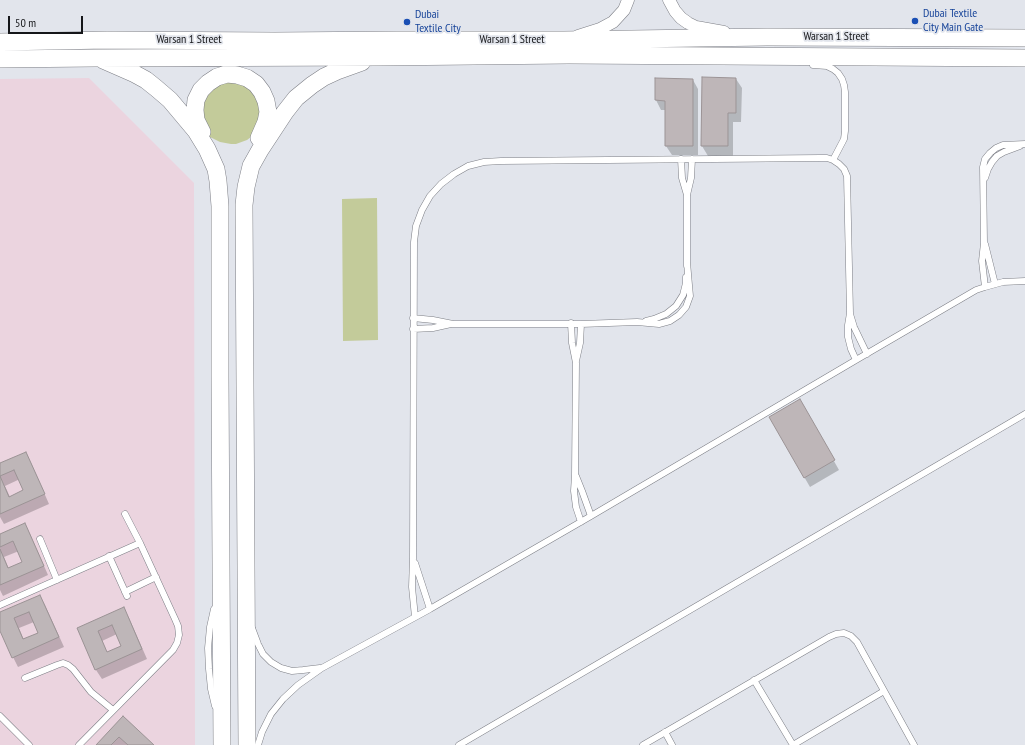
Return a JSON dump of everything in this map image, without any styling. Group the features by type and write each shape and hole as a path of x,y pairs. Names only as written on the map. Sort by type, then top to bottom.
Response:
{"street":[{"path":"564,40 607,26 619,17 628,0"},
{"path":"669,0 675,12 681,18 696,27 767,37"},
{"name":"Warsan 1 Street","path":"0,42 107,40 564,40 767,37 1025,38"},
{"name":"Warsan 1 Street","path":"0,59 569,55 1025,58"},
{"path":"251,166 285,112 296,98 305,90 337,70 358,62 380,57"},
{"path":"95,58 135,74 156,88 170,100 196,131 207,149 216,169"},
{"path":"222,737 220,194 214,158 196,120 195,110 196,100 201,90 208,82 227,74 247,78 256,84 266,101 268,112 266,122 253,154 244,205 247,745"}],"lane":[{"path":"769,56 790,63"},
{"path":"805,64 827,66 833,69 838,73 844,85 844,139 833,160"},
{"path":"985,287 982,261 984,243 984,184 988,169 997,156 1025,145"},
{"path":"415,617 412,587 414,558 414,242 416,226 422,210 430,196 441,184 454,174 468,166 484,162 501,161 821,158 833,160 844,169 847,176 850,313 848,337 856,360"},
{"path":"637,322 654,319 666,314 676,306 683,295 686,283 687,262 687,195 691,178 692,159"},
{"path":"681,160 682,178 687,195"},
{"path":"984,243 995,284"},
{"path":"413,318 453,324 581,324 637,322 659,324 670,321 679,315 686,307 690,296 687,262"},
{"path":"258,745 262,732 271,714 283,699 298,685 322,668 430,609 968,295 995,284 1012,281 1025,281"},
{"path":"850,313 854,327 867,354"},
{"path":"413,329 434,328 453,324"},
{"path":"571,324 572,343 576,363"},
{"path":"580,522 575,499 576,363 580,343 581,324"},
{"path":"459,745 1025,414"},
{"path":"576,475 591,516"},
{"path":"79,745 173,650 179,635 178,626 126,514"},
{"path":"40,539 57,580"},
{"path":"0,605 140,543"},
{"path":"109,556 126,594 156,577"},
{"path":"414,558 418,575 430,609"},
{"path":"247,614 263,654 271,662 281,668 292,671 322,668"},
{"path":"643,745 836,634 844,633 851,636 857,642 914,745"},
{"path":"26,678 62,663 68,665 73,669 91,692 113,710"},
{"path":"754,680 793,745 884,691"},
{"path":"0,716 30,745"},
{"path":"665,732 672,745"}],"shaded area":[{"path":"89,78 194,183 195,745 0,745 0,79"}],"green space":[{"path":"225,80 252,87 263,112 251,137 236,144 220,142 210,137 200,118 206,92"},
{"path":"377,198 378,340 343,341 342,199"}],"building":[{"path":"702,77 736,78 736,113 728,113 728,146 701,146"},
{"path":"655,78 693,79 693,146 665,146 665,101 655,100"},
{"path":"800,399 835,460 804,478 769,417"},
{"path":"26,452 45,494 0,514 0,476 0,463","holes":["14,470 23,490 9,497 0,476"]},
{"path":"25,523 44,566 0,585 0,549 8,568 22,562 13,541 0,547 0,534"},
{"path":"40,595 59,637 12,658 0,631 0,612","holes":["29,612 38,633 23,639 14,618"]},
{"path":"124,607 142,649 95,670 77,628","holes":["112,625 121,646 107,652 98,631"]},
{"path":"123,716 154,745 128,745 119,737 111,745 96,745"}],"place":[{"name":"Dubai Textile City Main Gate","path":"915,21"},
{"name":"Dubai Textile City","path":"407,22"}]}
